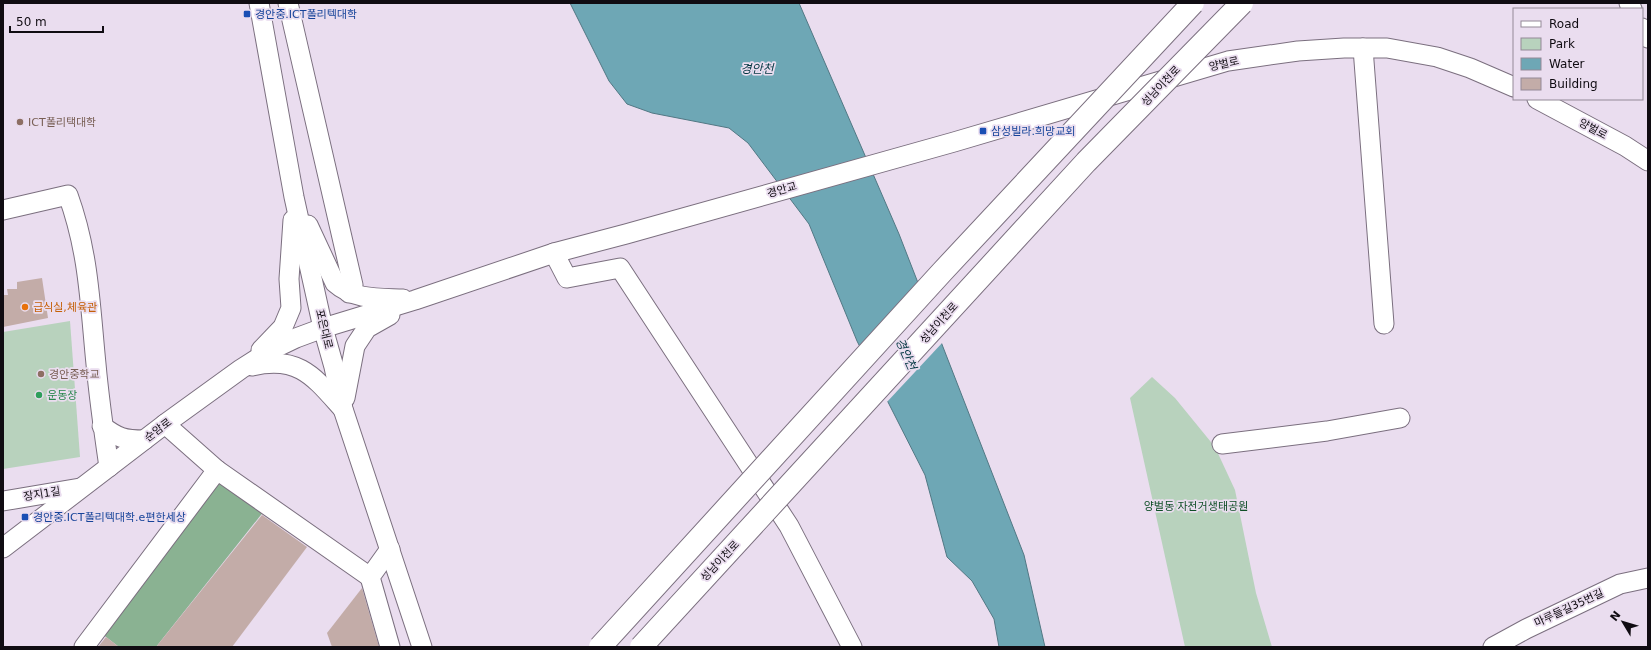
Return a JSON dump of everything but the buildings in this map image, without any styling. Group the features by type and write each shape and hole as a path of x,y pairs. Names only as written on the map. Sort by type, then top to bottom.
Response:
{"highway":[{"path":"600,647 942,272 1192,3"},
{"name":"성남이천로","path":"641,647 1086,162 1242,3"}],"street":[{"name":"포은대로","path":"258,3 294,197 323,328 343,409 422,647"},
{"path":"288,3 353,285 350,293"},
{"path":"1363,48 1384,324"},
{"name":"양벌로","path":"937,146 1228,61 1298,51 1387,48 1437,57 1470,68 1513,87"},
{"name":"양벌로","path":"1539,100 1625,146 1648,161"},
{"name":"경안교","path":"415,300 554,253 937,146"},
{"path":"1625,146 1648,150"},
{"path":"3,210 68,195 78,225 87,269 102,426 109,467"},
{"path":"294,197 335,283 350,293 358,296 415,300"},
{"path":"241,369 283,327 291,308 290,279 294,197"},
{"path":"554,253 567,278 620,268 789,526 852,647"},
{"path":"343,409 355,346 360,336 368,328 415,300"},
{"name":"순암로","path":"3,548 165,424 241,369 296,338 323,328 415,300"},
{"path":"241,369 269,362 292,364 310,375 343,409"},
{"path":"1222,444 1327,431 1400,418"},
{"path":"165,424 218,470 370,577 390,647"},
{"path":"102,426 114,436 125,440 144,440"},
{"path":"84,647 218,470"},
{"name":"장지1길","path":"3,501 82,488"},
{"path":"370,577 390,549"},
{"name":"마루들길35번길","path":"1493,647 1526,629 1620,584 1648,578"}],"green space":[{"name":"운동장","path":"70,321 80,457 3,469 3,332"},
{"name":"양벌동 자전거생태공원","path":"1152,377 1175,398 1215,447 1235,490 1256,593 1272,647 1185,647 1130,398"},
{"path":"217,470 268,506 156,647 119,647 97,630"}],"water":[{"name":"경안천","path":"570,3 799,3 899,234 1024,555 1045,647 999,647 994,619 972,581 947,557 925,475 857,341 809,224 748,143 729,128 652,113 627,104 609,81"}],"pier":[{"path":"921,284 943,342 886,403 859,351"}],"place":[{"name":"경안중.ICT폴리텍대학","path":"247,14"},
{"name":"ICT폴리택대학","path":"20,122"},
{"name":"삼성빌라.희망교회","path":"983,131"},
{"name":"급식실,체육관","path":"25,307"},
{"name":"경안중학교","path":"41,374"},
{"name":"운동장","path":"39,395"},
{"name":"경안중.ICT폴리텍대학.e편한세상","path":"25,517"}]}
